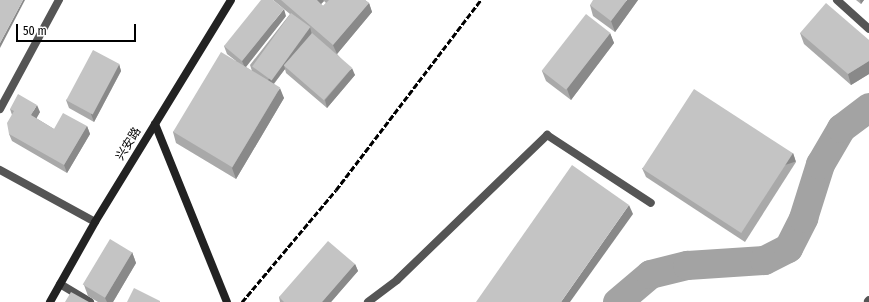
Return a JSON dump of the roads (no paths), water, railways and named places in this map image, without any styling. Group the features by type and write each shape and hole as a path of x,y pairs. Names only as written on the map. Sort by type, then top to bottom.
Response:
{"street":[{"path":"0,108 59,0"},
{"name":"兴安路","path":"50,302 95,222 231,0"},
{"path":"837,0 869,29"},
{"path":"155,124 227,302"},
{"path":"368,302 397,280 547,135 651,203"},
{"path":"0,170 95,222"},
{"path":"60,284 90,302"}],"waterway":[{"path":"617,302 650,274 687,265 764,260 788,248 803,218 820,164 841,128 869,107"}],"railway":[{"path":"242,302 336,190 481,0"}]}
